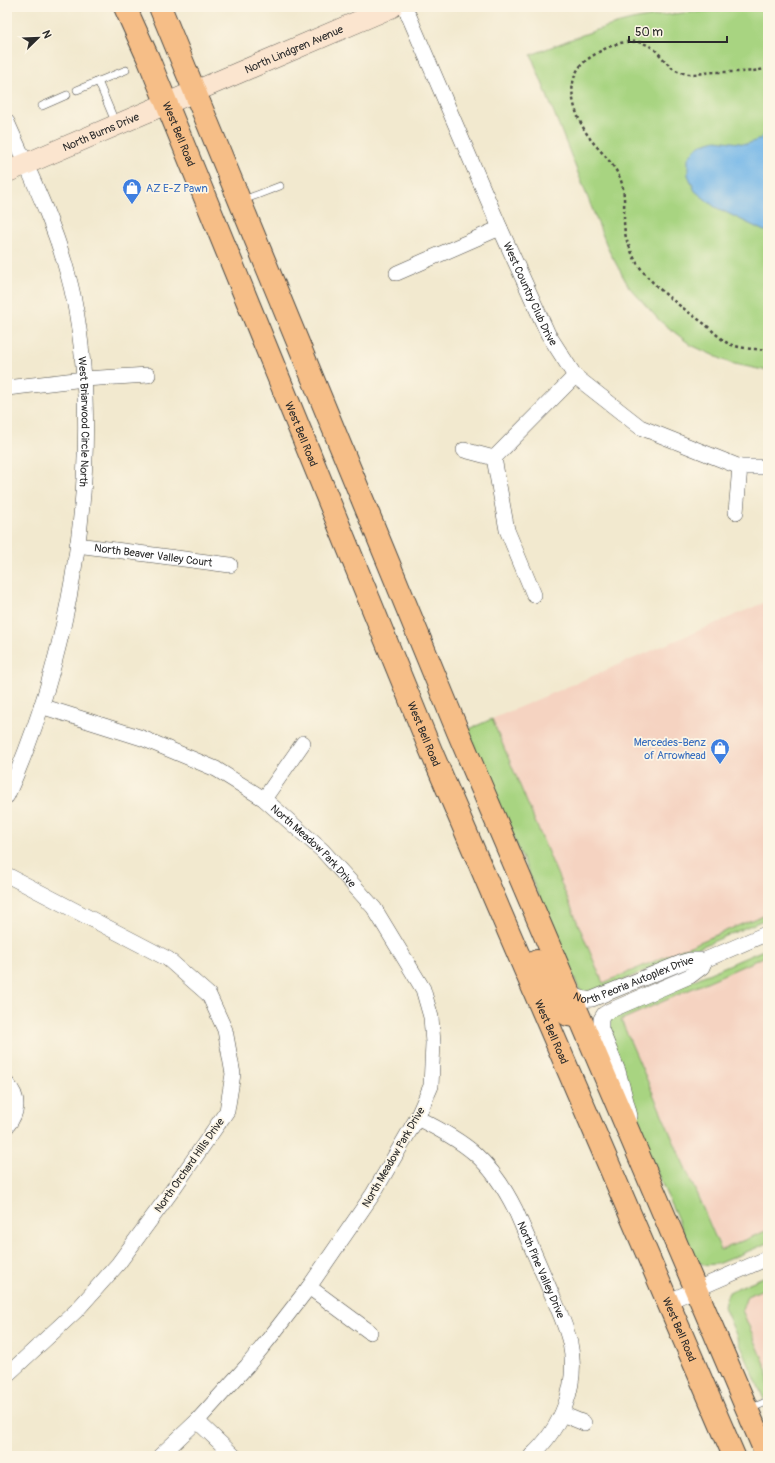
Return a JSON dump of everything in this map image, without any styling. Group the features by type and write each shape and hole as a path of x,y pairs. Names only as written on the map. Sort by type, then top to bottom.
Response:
{"main road":[{"name":"West Bell Road","path":"125,7 167,104 431,751 734,1456"},
{"path":"160,7 458,732 767,1456"},
{"path":"488,884 510,911 520,927 533,951 558,1006 568,1015 579,1017"}],"street":[{"name":"North Lindgren Avenue","path":"195,92 392,7"},
{"name":"West Country Club Drive","path":"406,7 500,228 548,334 574,376 640,427 740,466 768,467"},
{"name":"North Burns Drive","path":"16,168 195,92"},
{"name":"West Briarwood Circle North","path":"7,122 16,168 58,243 68,274 80,339 84,379 85,419 84,467 77,545 63,626 41,706 7,796"},
{"path":"397,272 500,228"},
{"path":"7,388 84,379 148,375"},
{"path":"494,458 574,376"},
{"path":"464,450 494,458"},
{"path":"494,458 507,530 534,595"},
{"path":"736,512 740,466"},
{"name":"North Beaver Valley Court","path":"77,545 230,565"},
{"name":"North Meadow Park Drive","path":"41,706 142,738 216,769 264,798 323,851 374,908 423,989 430,1017 433,1043 431,1086 417,1118 373,1194 309,1287 247,1366 197,1421 160,1456"},
{"name":"North Meadow Park Drive","path":"264,798 303,743"},
{"name":"North Orchard Hills Drive","path":"7,875 168,959 209,995 225,1030 233,1074 227,1111 171,1192 118,1264 76,1310 7,1375"},
{"name":"North Peoria Autoplex Drive","path":"566,986 575,996 586,1000 592,999 683,962 690,960 705,960 768,933"},
{"name":"North Peoria Autoplex Drive","path":"579,1017 609,1011 690,976 702,967 705,960"},
{"path":"609,1011 601,1019 600,1030 624,1088 633,1142"},
{"path":"7,1084 16,1099 16,1107 14,1115 7,1126"},
{"name":"North Pine Valley Drive","path":"417,1118 449,1134 474,1152 497,1178 507,1193 515,1210 562,1320 570,1344 572,1374 567,1401 562,1414 547,1439 531,1456"},
{"path":"668,1302 768,1258"},
{"path":"309,1287 370,1332"},
{"path":"562,1414 584,1423"},
{"path":"197,1421 234,1456"}],"lane":[{"path":"78,90 126,70"},
{"path":"98,81 116,125"},
{"path":"42,106 68,94"},
{"path":"240,202 280,186"},
{"path":"748,1410 768,1402"}],"path":[{"path":"768,68 739,73 716,72 692,75 678,71 653,49 638,41 624,41 603,50 586,60 575,74 571,90 575,107 590,139 619,175 624,190 624,215 627,239 636,262 653,282 731,345 768,350"}],"shaded area":[{"path":"768,601 768,913 603,983 492,719"},
{"path":"768,955 768,1230 722,1250 621,1019"},
{"path":"768,1287 768,1371 742,1310 747,1296"}],"green space":[{"path":"768,7 768,371 730,363 691,345 660,321 629,287 609,251 531,55 593,31 632,20 683,13"},
{"path":"492,719 603,983 768,913 768,918 593,993 585,993 579,989 467,730"},
{"path":"768,948 768,955 621,1020 721,1250 768,1230 768,1243 717,1264 704,1265 696,1260 640,1135 625,1076 605,1028 608,1019 613,1015"},
{"path":"768,1275 768,1287 747,1296 742,1310 768,1371 768,1409 724,1307 726,1298 730,1291"}],"water":[{"path":"768,130 768,231 764,231 715,207 695,191 688,175 688,158 699,145 716,140 747,144 760,139"}],"place":[{"name":"AZ E-Z Pawn","path":"132,205"},
{"name":"Mercedes-Benz of Arrowhead","path":"720,765"}]}
